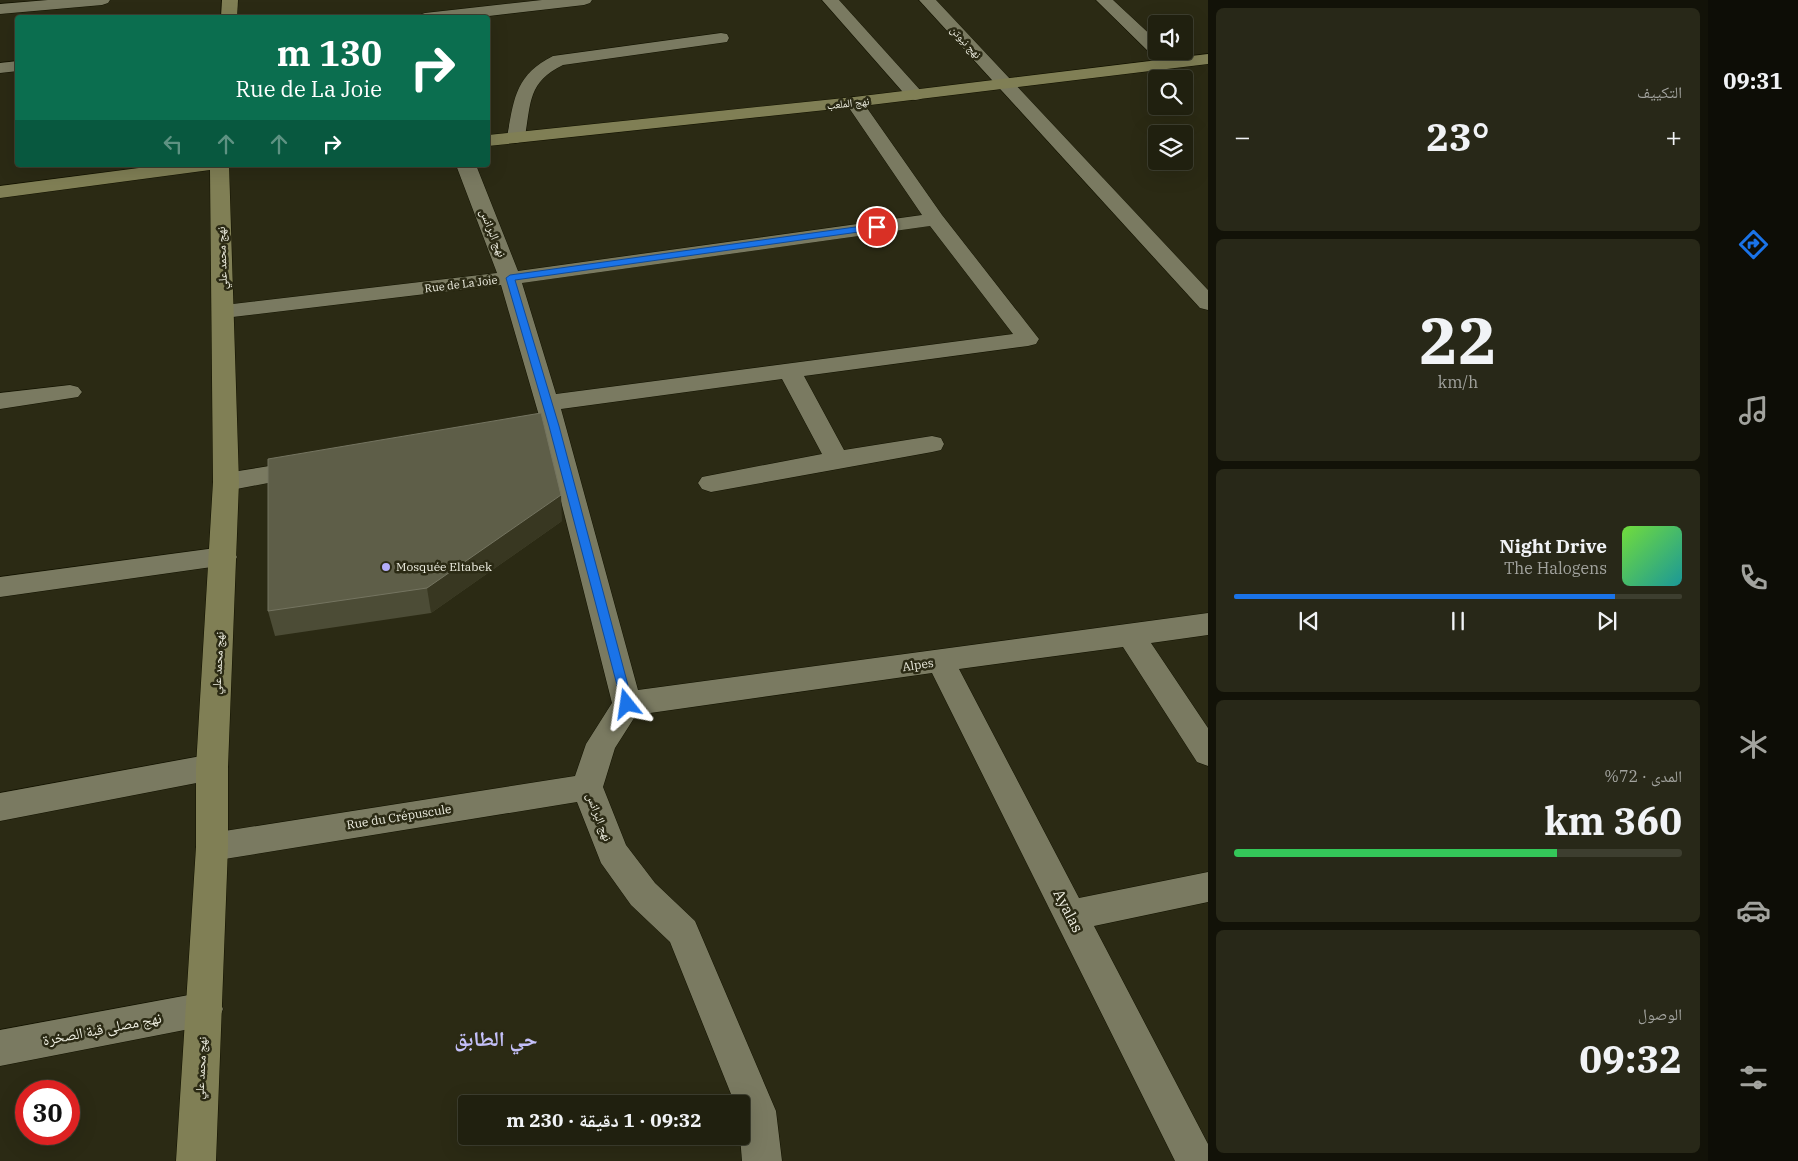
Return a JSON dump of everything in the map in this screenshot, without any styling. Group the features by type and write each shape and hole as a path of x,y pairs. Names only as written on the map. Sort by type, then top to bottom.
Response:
{"street":[{"path":"0,9 60,2 102,0"},
{"path":"229,15 230,0"},
{"path":"452,15 584,0"},
{"path":"830,0 915,95"},
{"name":"نهج نيوتن","path":"927,0 1208,303"},
{"path":"1104,0 1148,42"},
{"path":"516,137 524,92 538,70 548,64 559,60 721,38"},
{"name":"نهج الملعب","path":"490,141 854,102 1208,59"},
{"path":"1168,60 1172,64"},
{"path":"0,68 15,66"},
{"path":"546,419 790,371 1028,339 935,219 854,102"},
{"path":"0,192 191,167"},
{"name":"نهج محمد علي","path":"196,1161 205,1009 212,847 212,767 226,482 220,167"},
{"name":"نهج البرانس","path":"467,167 510,278 546,419 627,704 601,744 587,787 613,854 643,894 683,932 756,1111 762,1161"},
{"name":"Rue de La Joie","path":"224,311 510,278 935,219"},
{"path":"790,371 837,460"},
{"path":"0,401 70,392"},
{"path":"711,482 932,444"},
{"path":"226,482 332,464"},
{"path":"0,587 223,557"},
{"name":"Alpes","path":"627,704 1208,624"},
{"path":"1131,635 1208,753"},
{"name":"Ayalas","path":"941,662 1196,1161"},
{"path":"0,807 212,767"},
{"name":"Rue du Crépuscule","path":"212,847 587,787"},
{"path":"1070,915 1208,887"},
{"name":"نهج مصلى قبة الصخرة","path":"0,1048 205,1009"}],"building":[{"name":"Mosquée Eltabek","path":"541,413 561,495 427,588 268,611 268,459"}],"place":[{"name":"Mosquée Eltabek","path":"386,567"}],"district":[{"name":"حي الطابق","path":"496,1039"}],"route":[{"path":"627,704 554,426 510,278 877,227"}]}
